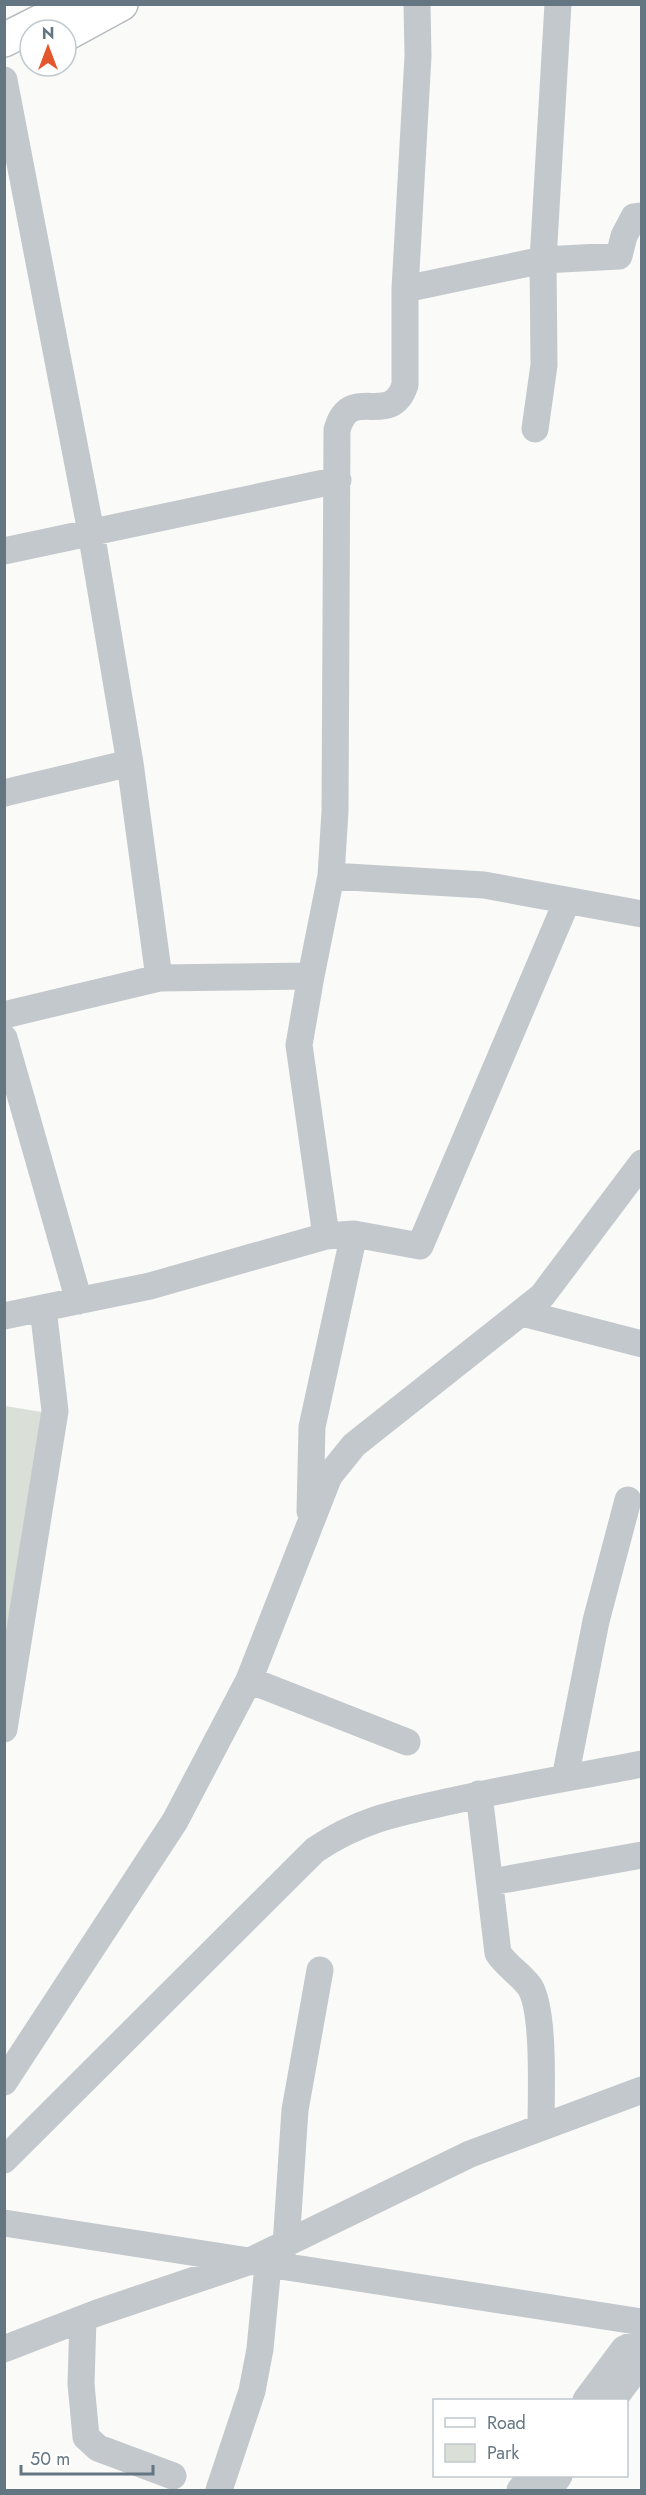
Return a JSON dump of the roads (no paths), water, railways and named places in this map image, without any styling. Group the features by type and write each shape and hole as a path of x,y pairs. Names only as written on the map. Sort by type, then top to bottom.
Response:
{"main road":[{"path":"4,40 75,4"},
{"path":"78,27 121,4"},
{"path":"4,64 18,58"}],"street":[{"path":"326,1236 299,1045 310,976 331,876 335,811 337,430 341,416 350,408 389,406 400,399 405,385 405,289 418,56 417,4"},
{"path":"535,429 544,365 543,260 558,4"},
{"path":"4,80 91,532 130,763 159,978"},
{"path":"405,289 543,260 619,256 624,236 634,217 642,216"},
{"path":"4,551 338,480"},
{"path":"4,793 130,763"},
{"path":"331,876 484,885 642,914"},
{"path":"4,1316 150,1286 326,1236 354,1234 420,1246 567,901"},
{"path":"4,1015 159,978 310,976"},
{"path":"4,1038 79,1300"},
{"path":"4,2082 175,1821 249,1680 329,1476 354,1445 542,1296 642,1163"},
{"path":"311,1523 312,1427 354,1234"},
{"path":"4,1729 55,1411 43,1308"},
{"path":"522,1313 642,1344"},
{"path":"565,1778 596,1621 628,1500"},
{"path":"249,1680 407,1742"},
{"path":"4,2160 315,1850 339,1834 374,1818 479,1794 642,1764"},
{"path":"479,1794 498,1953 529,1986 534,1997 540,2038 541,2127"},
{"path":"491,1882 642,1855"},
{"path":"286,2245 295,2110 320,1970"},
{"path":"4,2349 83,2319 258,2263 286,2245 470,2154 642,2090"},
{"path":"4,2223 642,2322"},
{"path":"219,2490 252,2391 260,2349 258,2263"},
{"path":"83,2319 81,2384 86,2437 98,2448 173,2476"},
{"path":"587,2399 624,2349 642,2340"},
{"path":"614,2399 640,2364 642,2356"},
{"path":"520,2490 530,2477"},
{"path":"549,2490 558,2477"}]}
